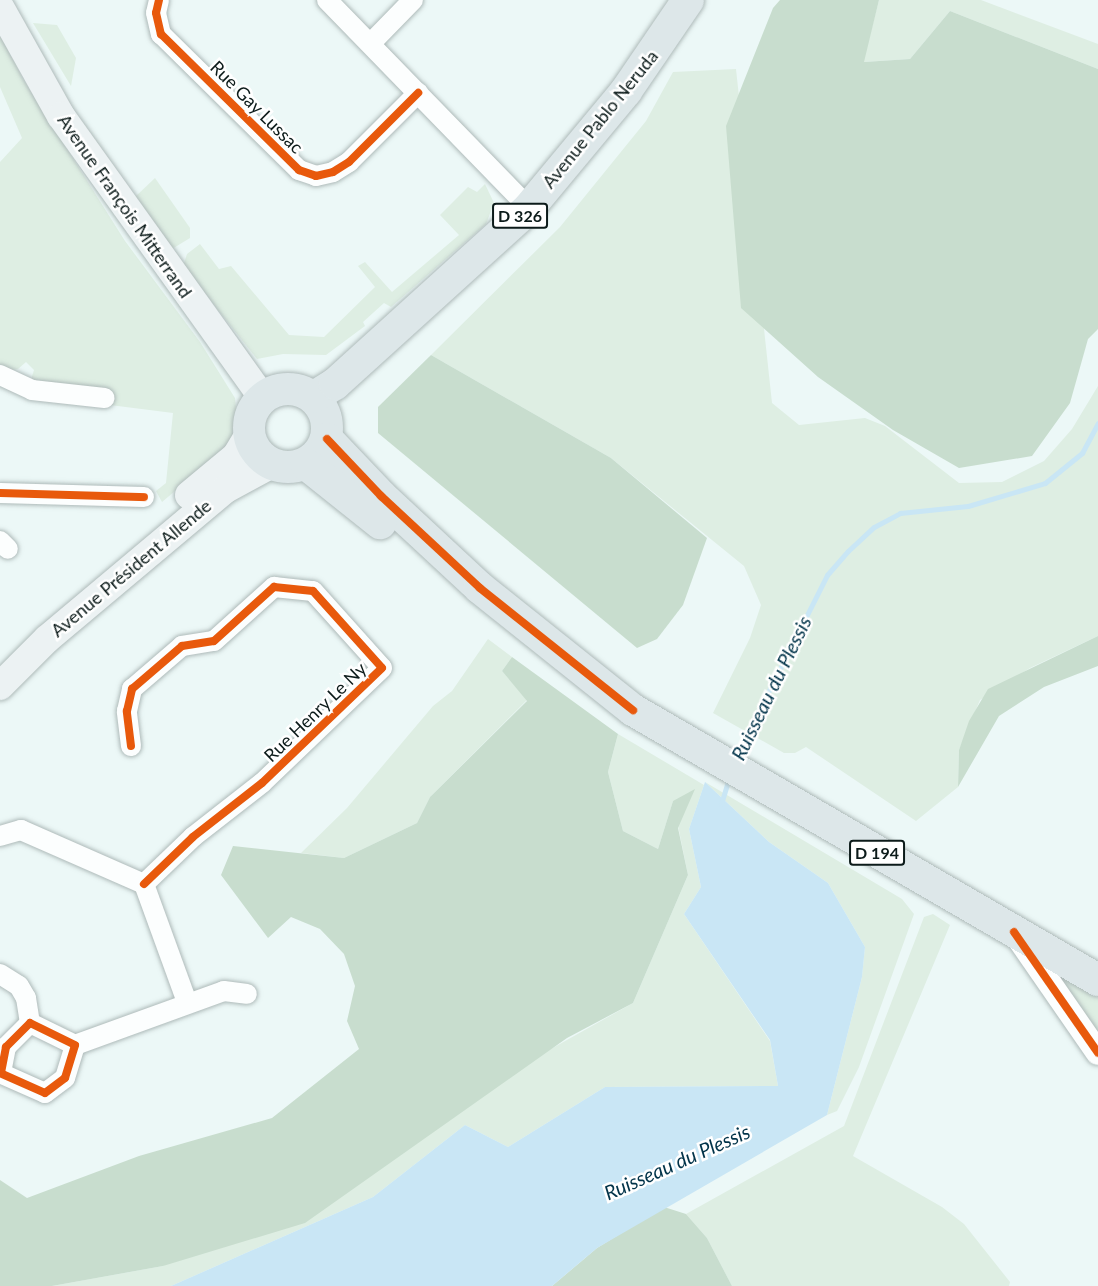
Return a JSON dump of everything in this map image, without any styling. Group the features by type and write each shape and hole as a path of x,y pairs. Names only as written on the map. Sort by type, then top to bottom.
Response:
{"main road":[{"name":"Avenue Pablo Neruda","path":"314,397 335,384 529,208 626,92 688,0"},
{"name":"Avenue François Mitterrand","path":"0,7 61,116 263,398"},
{"path":"297,389 314,397 328,423 327,440 306,464 288,469 272,464 258,454 250,433 253,410 263,398 279,390 297,389"},
{"name":"Avenue Président Allende","path":"0,661 236,456 250,433"},
{"name":"D 194","path":"327,440 480,588 633,710 740,775 1098,980"},
{"name":"Avenue Président Allende","path":"0,686 47,639 226,489 272,464"},
{"name":"D 194","path":"306,464 329,478 532,649 618,708 633,710"}],"street":[{"name":"Rue Gay Lussac","path":"159,0 156,13 161,34 299,170 316,176 333,172 350,162 418,93"},
{"path":"327,0 529,208"},
{"path":"371,43 413,0"},
{"path":"0,375 32,390 105,398"},
{"path":"0,493 144,497"},
{"name":"Rue Henry Le Ny","path":"131,746 127,711 132,689 182,645 214,641 274,587 313,591 382,668 262,783 194,837 144,884"},
{"path":"0,836 21,830 144,884 187,1002"},
{"path":"1014,932 1098,1053"},
{"path":"0,974 19,986 26,998 30,1023"},
{"path":"30,1023 75,1045 187,1002 224,991 247,994"},
{"path":"30,1023 6,1047 0,1073 45,1093 65,1078 75,1045"}],"green space":[{"path":"780,0 879,0 864,62 910,59 950,11 1098,69 1098,329 1088,339 1070,403 1032,456 959,468 893,430 818,377 741,308 726,126 773,8"},
{"path":"879,0 981,0 1098,44 1098,69 950,11 910,59 863,62"},
{"path":"33,23 57,25 76,58 71,86"},
{"path":"0,35 23,79 125,241 200,342 235,398 238,429 232,443 162,502 156,491 166,483 173,413 110,405 30,383 34,370 26,362 18,369 6,371 0,364 0,162 22,138 0,87"},
{"path":"736,69 772,403 799,425 865,418 885,426 959,483 1002,482 1044,461 1072,429 1098,386 1098,636 1030,668 980,700 959,750 958,787 916,821 806,747 795,753 784,753 713,713 750,638 761,605 744,566 611,458 431,355 560,227 646,121 673,72"},
{"path":"155,178 190,228 190,238 172,249 134,198"},
{"path":"485,184 494,203 486,224 391,307 384,303 363,322 365,326 326,355 283,354 257,359 183,266 187,254 200,244 219,269 231,266 289,335 324,337 375,287 358,266 365,262 392,292 459,235 440,215 468,187 477,192"},
{"path":"431,355 611,458 707,538 683,605 657,639 637,648 378,433 378,407"},
{"path":"1098,636 1098,666 1044,687 999,716 958,787 959,750 969,721 988,689"},
{"path":"488,639 512,657 502,671 527,700 430,797 417,823 344,858 301,853 347,808 433,706 452,691"},
{"path":"512,657 618,734 608,772 623,831 658,849 673,801 695,789 678,828 688,875 633,1003 567,1038 305,1223 163,1266 52,1286 0,1286 0,1180 27,1198 139,1156 272,1118 359,1049 347,1021 355,986 344,954 320,929 291,917 268,938 221,875 233,846 344,858 417,823 430,797 527,701 502,671"},
{"path":"618,734 704,785 689,829 701,887 684,914 770,1041 778,1086 605,1087 508,1147 465,1125 373,1197 171,1286 52,1286 163,1266 633,1003 688,875 673,801 658,849 623,831 608,772"},
{"path":"705,782 902,899 914,914 859,1067 837,1111 827,1115 862,977 865,947 828,883 769,842"},
{"path":"933,914 950,925 853,1156 942,1207 964,1224 1010,1282 1009,1286 732,1286 707,1238 686,1214 844,1126 924,917"},
{"path":"1044,963 1098,993 1098,1032"},
{"path":"664,1207 686,1214 707,1238 732,1286 552,1286 597,1248"}],"water":[{"path":"705,782 769,842 828,883 865,947 862,977 827,1115 597,1248 552,1286 171,1286 373,1197 465,1125 508,1147 605,1087 778,1086 770,1040 684,914 701,887 689,829"}],"waterway":[{"name":"Ruisseau du Plessis","path":"735,758 827,575 874,527 900,513 968,506 1045,483 1082,453 1098,423"},
{"name":"Ruisseau du Plessis","path":"721,804 729,778"}],"cycle path":[{"path":"159,0 156,13 161,34 299,170 316,176 333,172 349,162 418,93"},
{"path":"327,439 381,496 480,588 633,710"},
{"path":"0,493 144,497"},
{"path":"131,746 127,711 132,689 182,646 214,641 274,587 313,591 382,668 262,783 193,837 144,884"},
{"path":"1014,932 1098,1053"},
{"path":"0,1073 45,1093 65,1078 75,1045 30,1023 6,1047 1,1073"}]}
